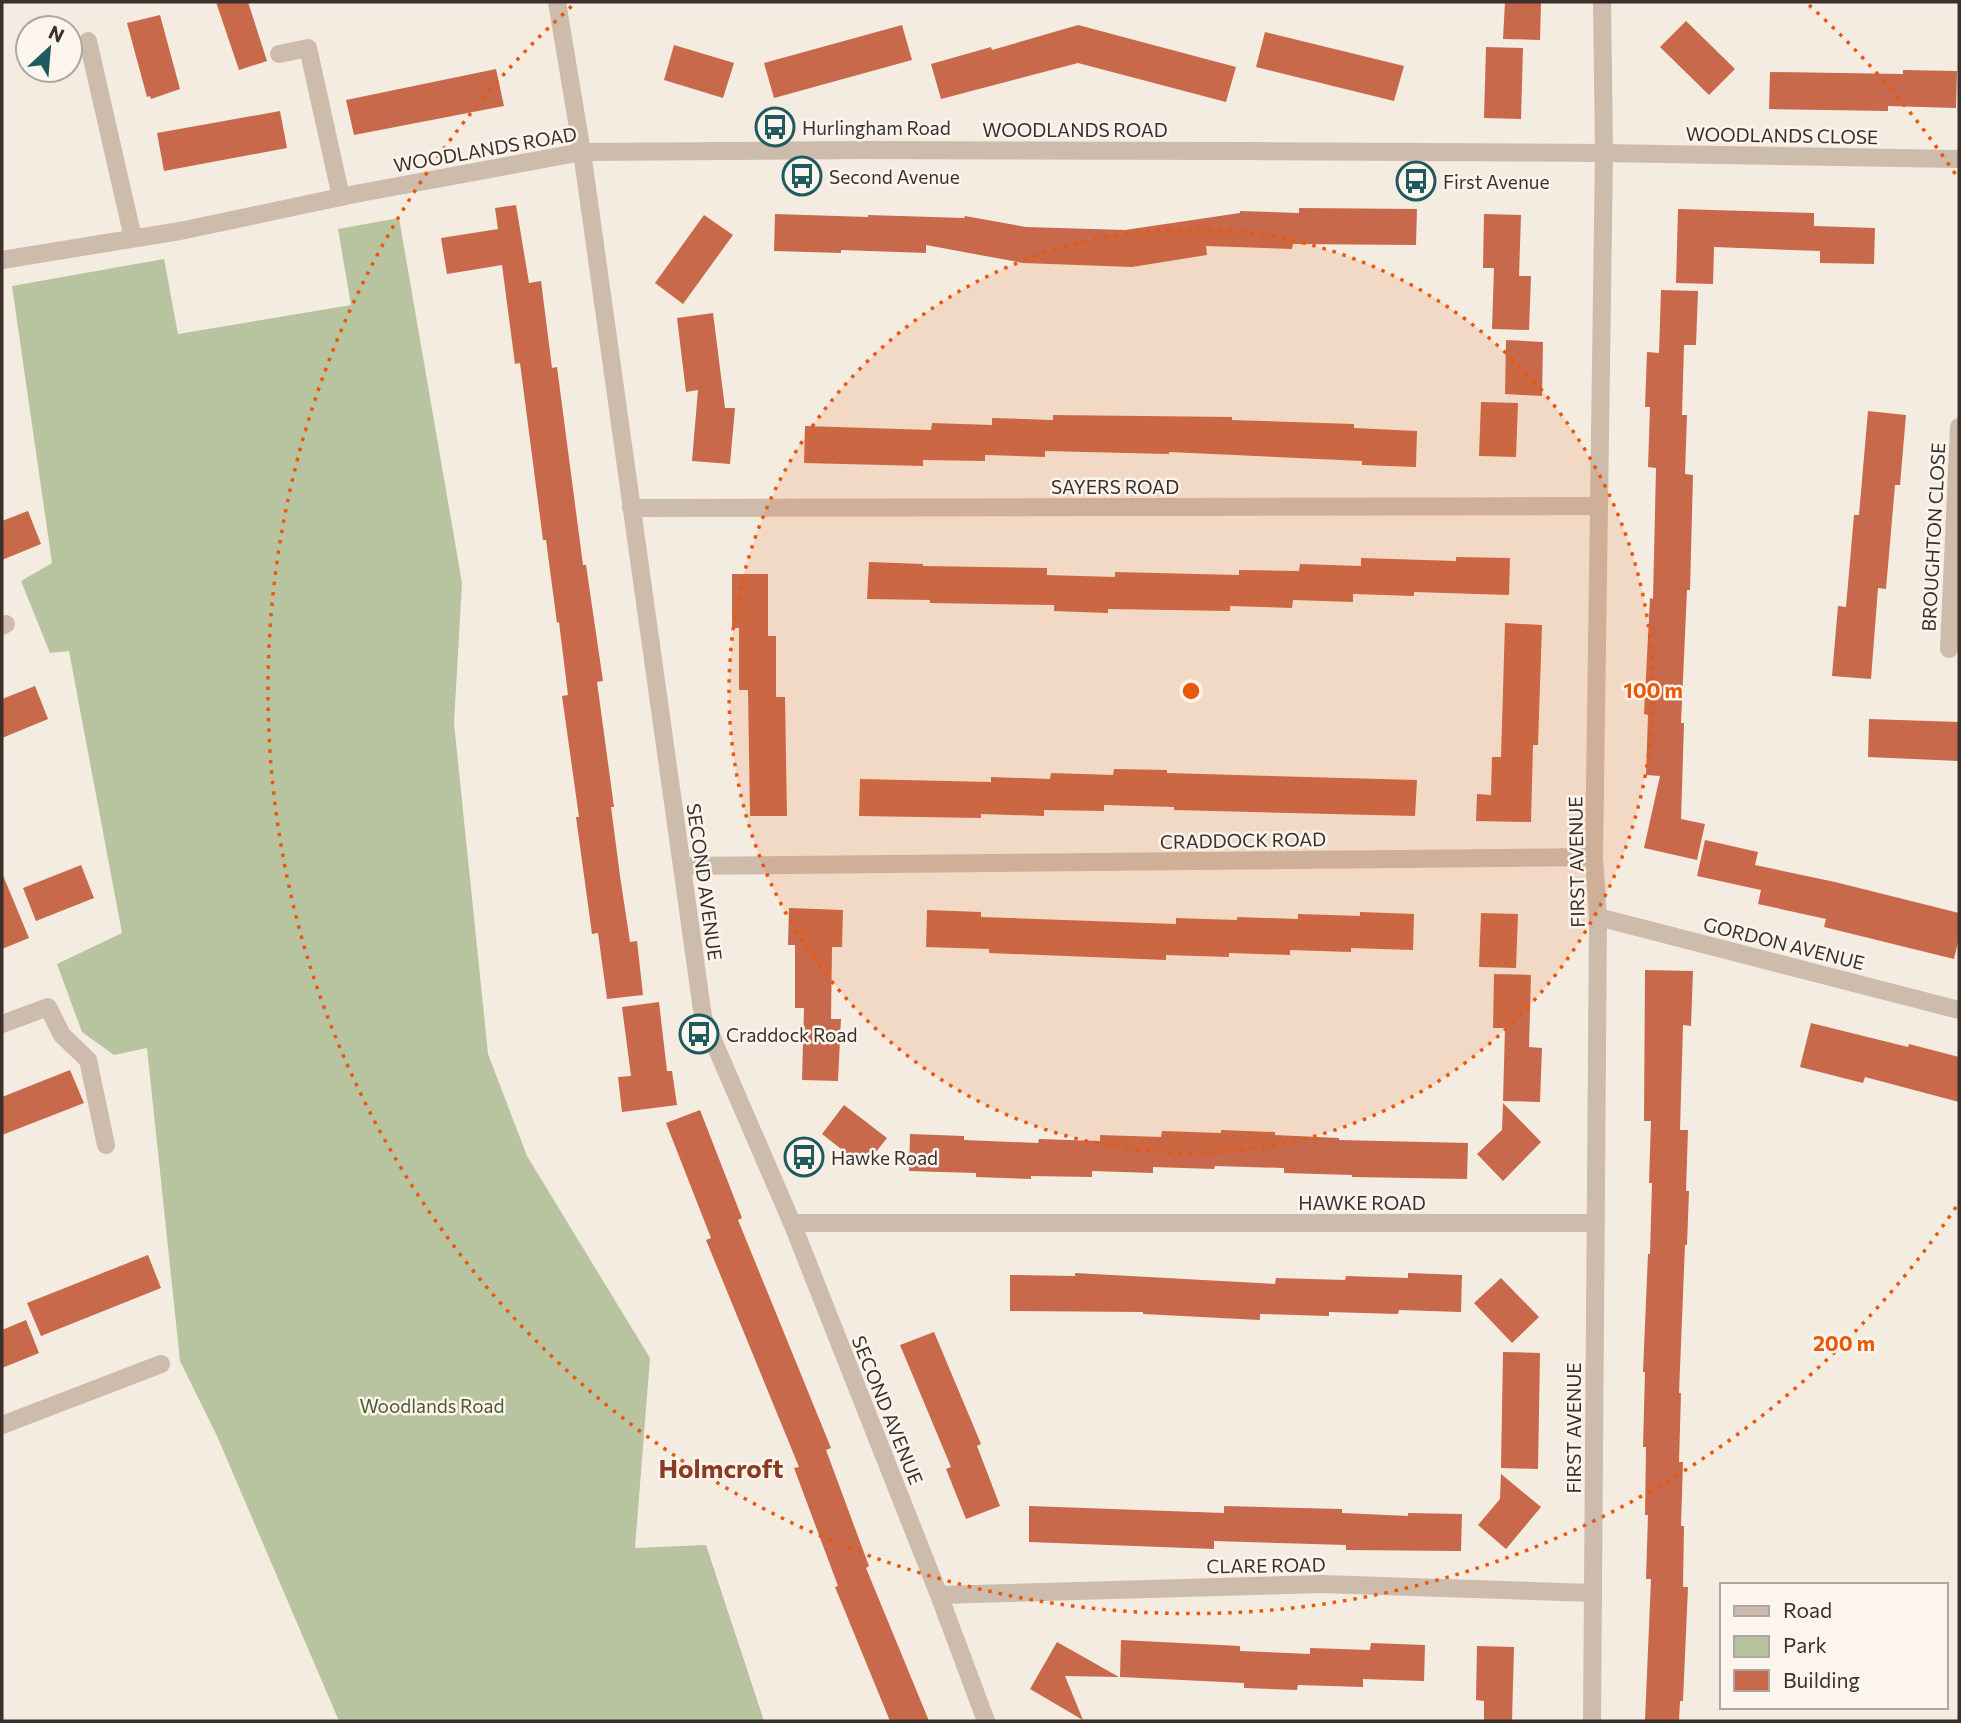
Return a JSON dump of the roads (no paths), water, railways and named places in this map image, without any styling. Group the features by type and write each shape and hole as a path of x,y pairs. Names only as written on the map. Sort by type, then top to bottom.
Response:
{"street":[{"name":"SECOND AVENUE","path":"557,2 582,152 703,1017 792,1223 986,1721"},
{"name":"FIRST AVENUE","path":"1592,1721 1598,917 1594,857 1604,153 1602,2"},
{"path":"88,41 132,238"},
{"path":"279,54 308,48 341,197"},
{"name":"WOODLANDS ROAD","path":"2,260 180,231 341,197 582,152 863,150 1604,153"},
{"name":"WOODLANDS CLOSE","path":"1604,153 1959,159"},
{"name":"BROUGHTON CLOSE","path":"1949,649 1959,427"},
{"name":"SAYERS ROAD","path":"631,508 1599,506"},
{"name":"CRADDOCK ROAD","path":"682,866 1594,857"},
{"name":"GORDON AVENUE","path":"1598,917 1959,1010"},
{"path":"2,1024 48,1007 62,1035 88,1060 106,1144"},
{"name":"HAWKE ROAD","path":"792,1223 1596,1223"},
{"path":"2,1425 160,1364"},
{"name":"CLARE ROAD","path":"939,1595 1322,1584 1593,1593"}],"place":[{"name":"Hurlingham Road","path":"775,127"},
{"name":"Second Avenue","path":"802,176"},
{"name":"First Avenue","path":"1416,181"},
{"name":"Craddock Road","path":"699,1034"},
{"name":"Hawke Road","path":"804,1157"}],"district":[{"name":"Holmcroft","path":"721,1467"}],"park label":[{"name":"Woodlands Road","path":"432,1405"}]}
